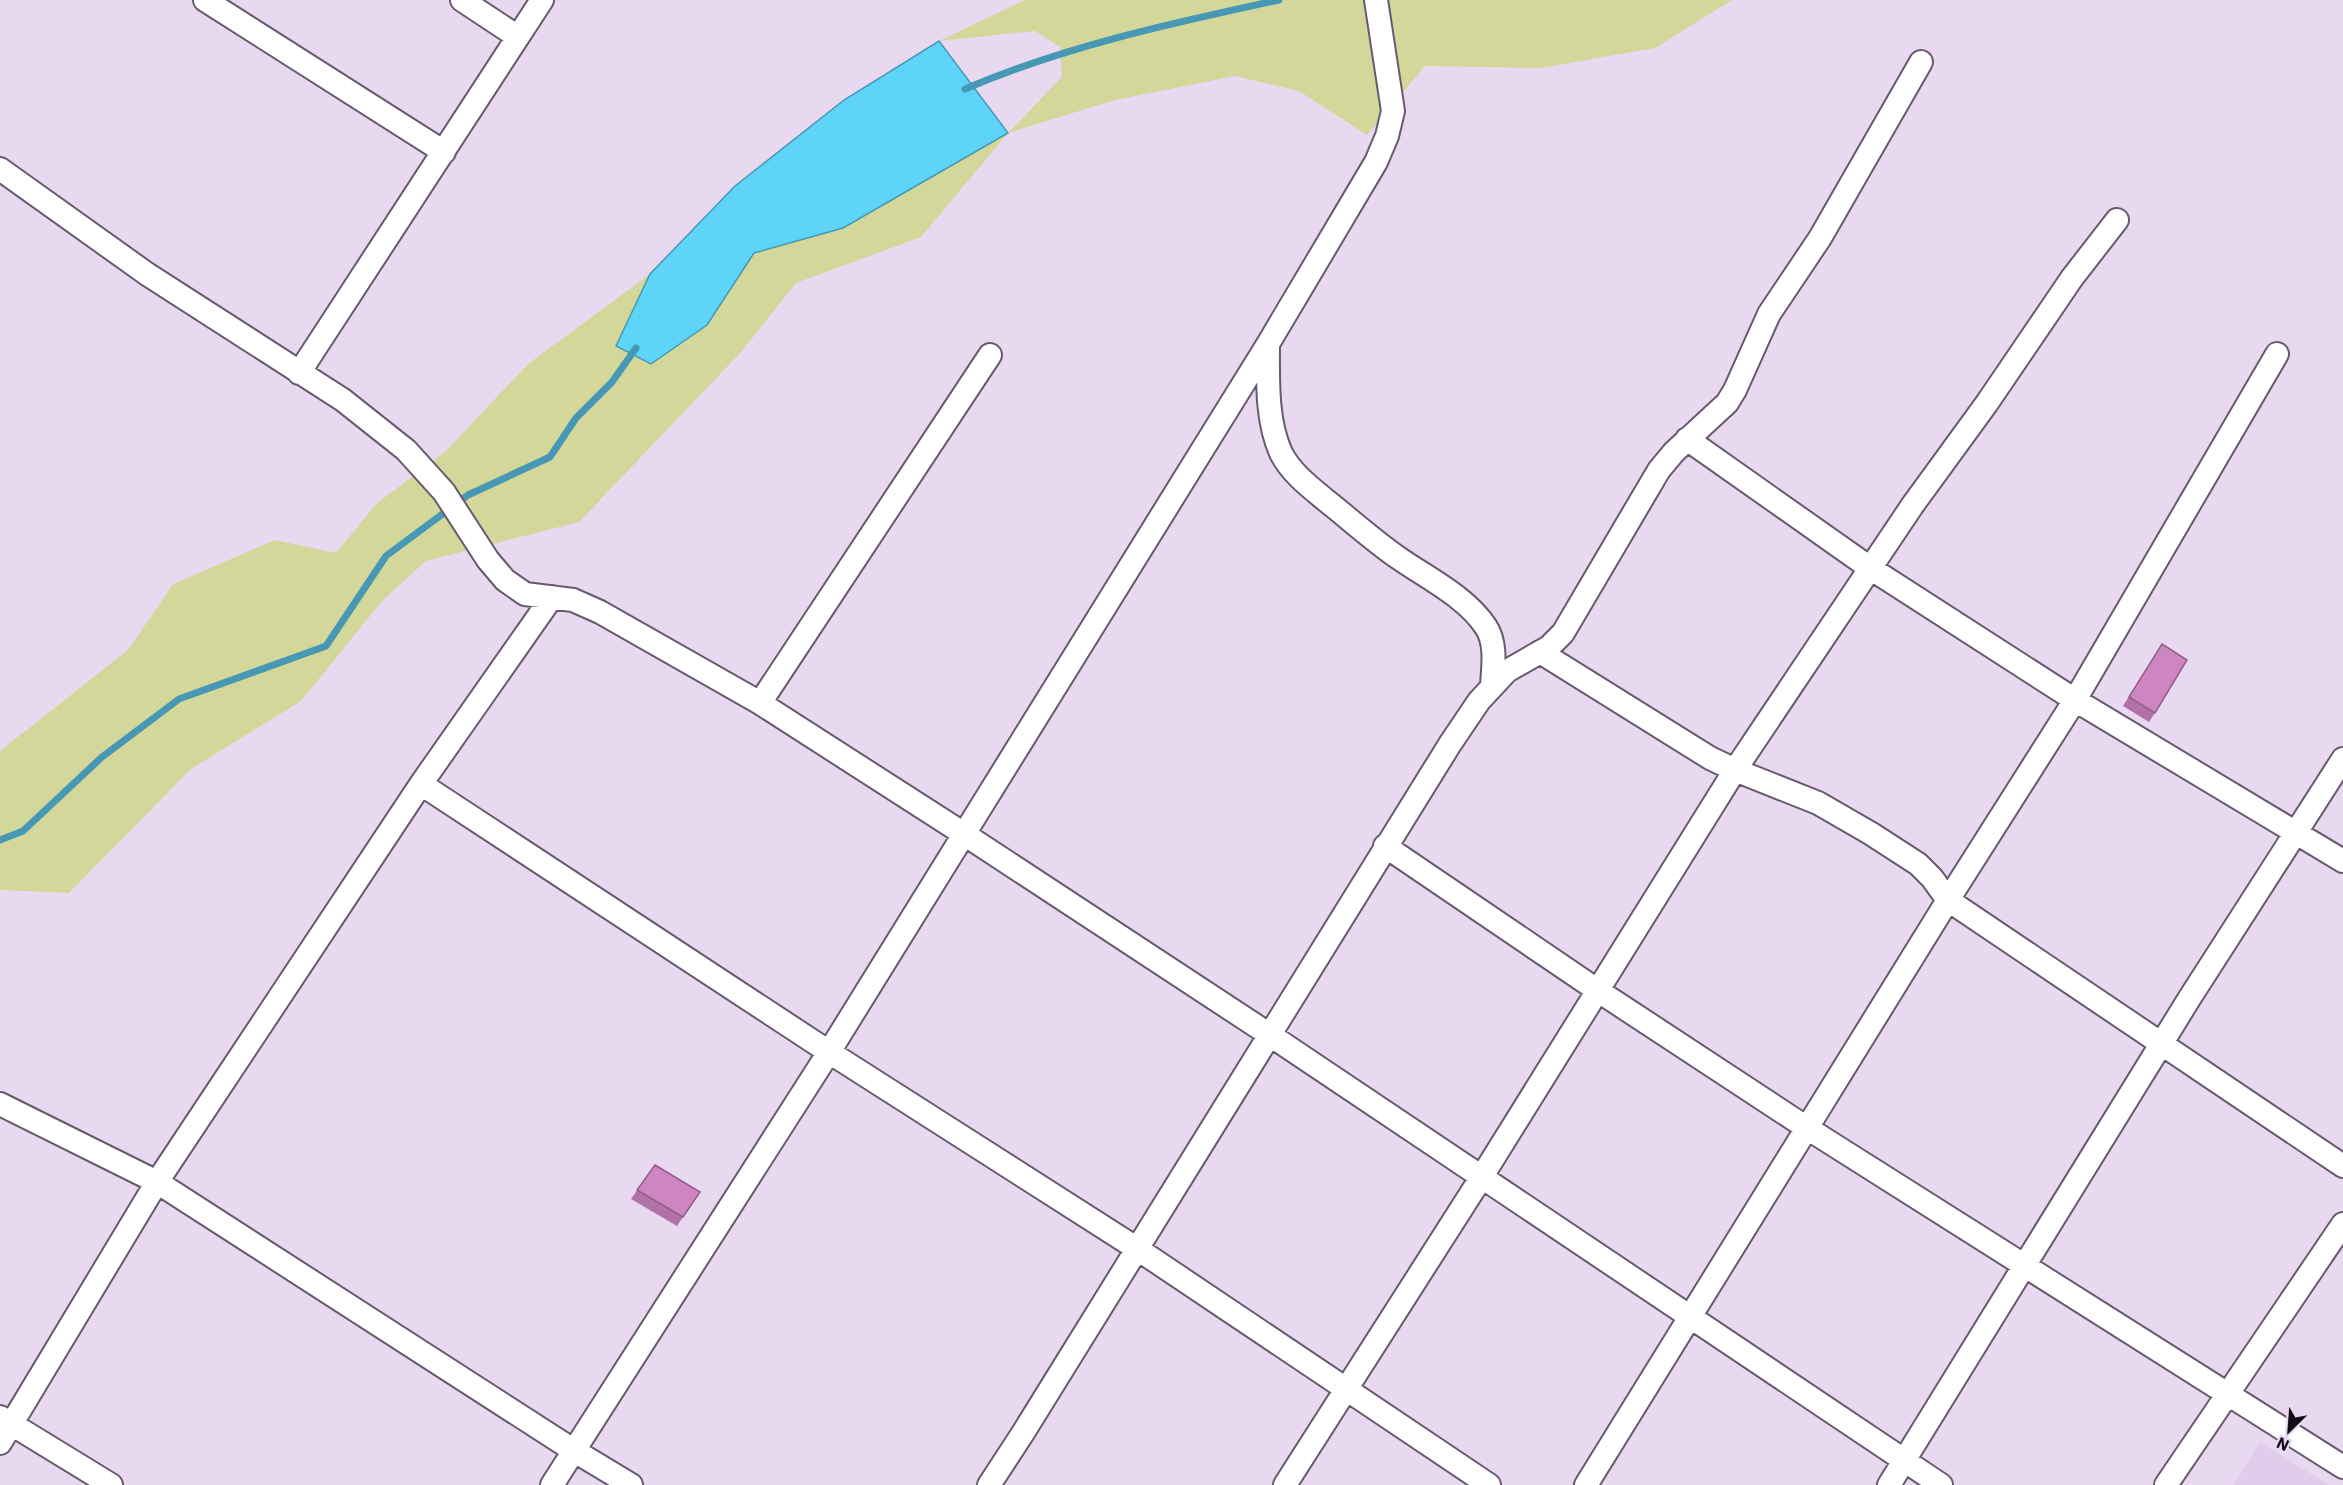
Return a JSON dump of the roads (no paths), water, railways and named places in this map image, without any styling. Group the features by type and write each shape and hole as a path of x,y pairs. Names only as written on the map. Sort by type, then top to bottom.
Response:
{"street":[{"path":"205,0 444,152"},
{"path":"462,0 518,37"},
{"path":"299,373 542,0"},
{"path":"552,1485 829,1052 1268,344 1370,172 1387,136 1393,111 1376,0"},
{"path":"988,1485 1023,1433 1450,744 1492,686 1507,671 1540,652 1563,633 1659,470 1687,440 1717,414 1731,396 1768,314 1820,238 1922,62"},
{"path":"0,169 147,274 343,400 406,450 444,492 488,560 505,580 525,594 573,600 600,612 760,703 1270,1035 1941,1485"},
{"path":"1285,1485 1481,1178 1735,770 1870,568 2072,278 2117,220"},
{"path":"1268,344 1270,407 1282,453 1293,470 1311,488 1398,558 1458,598 1478,617 1487,629 1493,647 1492,686"},
{"path":"1586,1485 1948,900 2075,700 2277,354"},
{"path":"760,703 990,355"},
{"path":"1687,440 1870,568 2075,700 2343,861"},
{"path":"0,1443 6,1420 158,1182 421,784 552,597"},
{"path":"1540,652 1710,758 1818,803 1897,849 1918,864 1948,900 2343,1166"},
{"path":"1889,1485 2189,999 2343,759"},
{"path":"421,784 829,1052 1136,1248 1489,1485"},
{"path":"1385,846 1597,990 1807,1128 2025,1268 2228,1392 2343,1467"},
{"path":"0,1104 158,1182 573,1450 631,1485"},
{"path":"2166,1485 2343,1224"},
{"path":"6,1420 111,1485"}],"water":[{"path":"939,41 1008,133 843,228 754,253 707,325 651,364 616,346 650,274 735,186 844,100"}],"waterway":[{"path":"965,89 1080,48 1159,27 1279,0"},
{"path":"0,840 23,831 102,757 179,699 326,646 386,556 468,495 550,457 576,418 612,382 636,348"}]}
